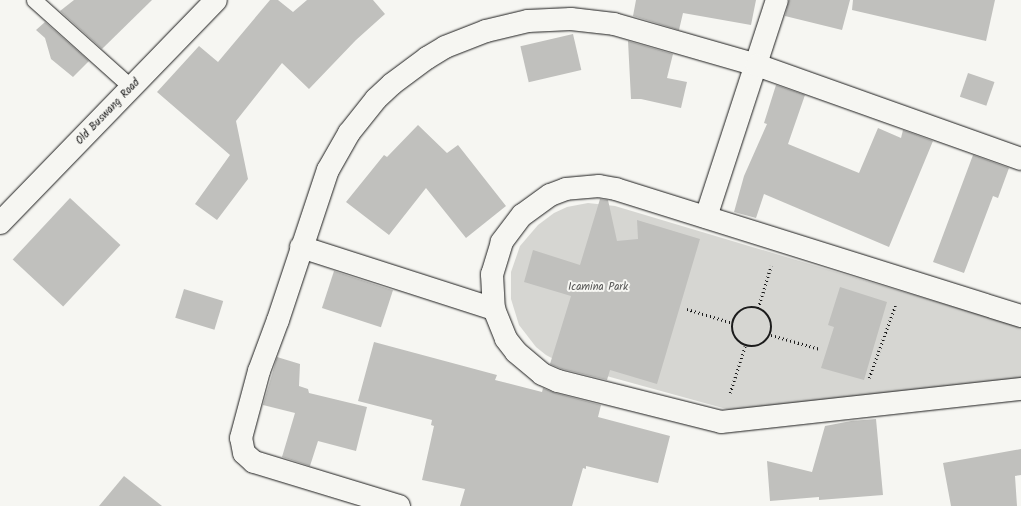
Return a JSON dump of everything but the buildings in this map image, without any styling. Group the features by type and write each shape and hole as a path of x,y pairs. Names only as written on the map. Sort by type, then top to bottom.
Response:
{"street":[{"name":"Old Buswang Road","path":"0,223 216,0"},
{"path":"706,217 757,65 777,0"},
{"path":"399,506 348,500 254,462 244,453 241,446 242,430 259,370 278,320 301,247 328,170 337,151 362,115 376,99 409,70 433,54 466,38 486,31 528,21 550,19 593,20 614,24 757,65 1021,159"},
{"path":"1021,316 616,189 599,186 566,190 550,195 522,214 502,242 492,274 494,309 506,339 516,352 542,374 558,381 721,422 1021,389"},
{"path":"301,247 494,309"}],"lane":[{"path":"34,0 132,88"}],"path":[{"path":"758,308 779,240"},
{"path":"859,407 904,279"},
{"path":"745,308 758,308 764,310 771,319 771,335 768,340 759,346 745,346 737,340 734,334 733,323 740,312 745,308"},
{"path":"687,309 733,323"},
{"path":"771,335 820,350"},
{"path":"721,422 745,346"}],"green space":[{"name":"Icamina Park","path":"588,203 615,206 1021,327 1021,378 730,410 563,364 546,355 536,347 519,325 511,299 511,272 520,246 538,225 554,213 567,207"}]}
